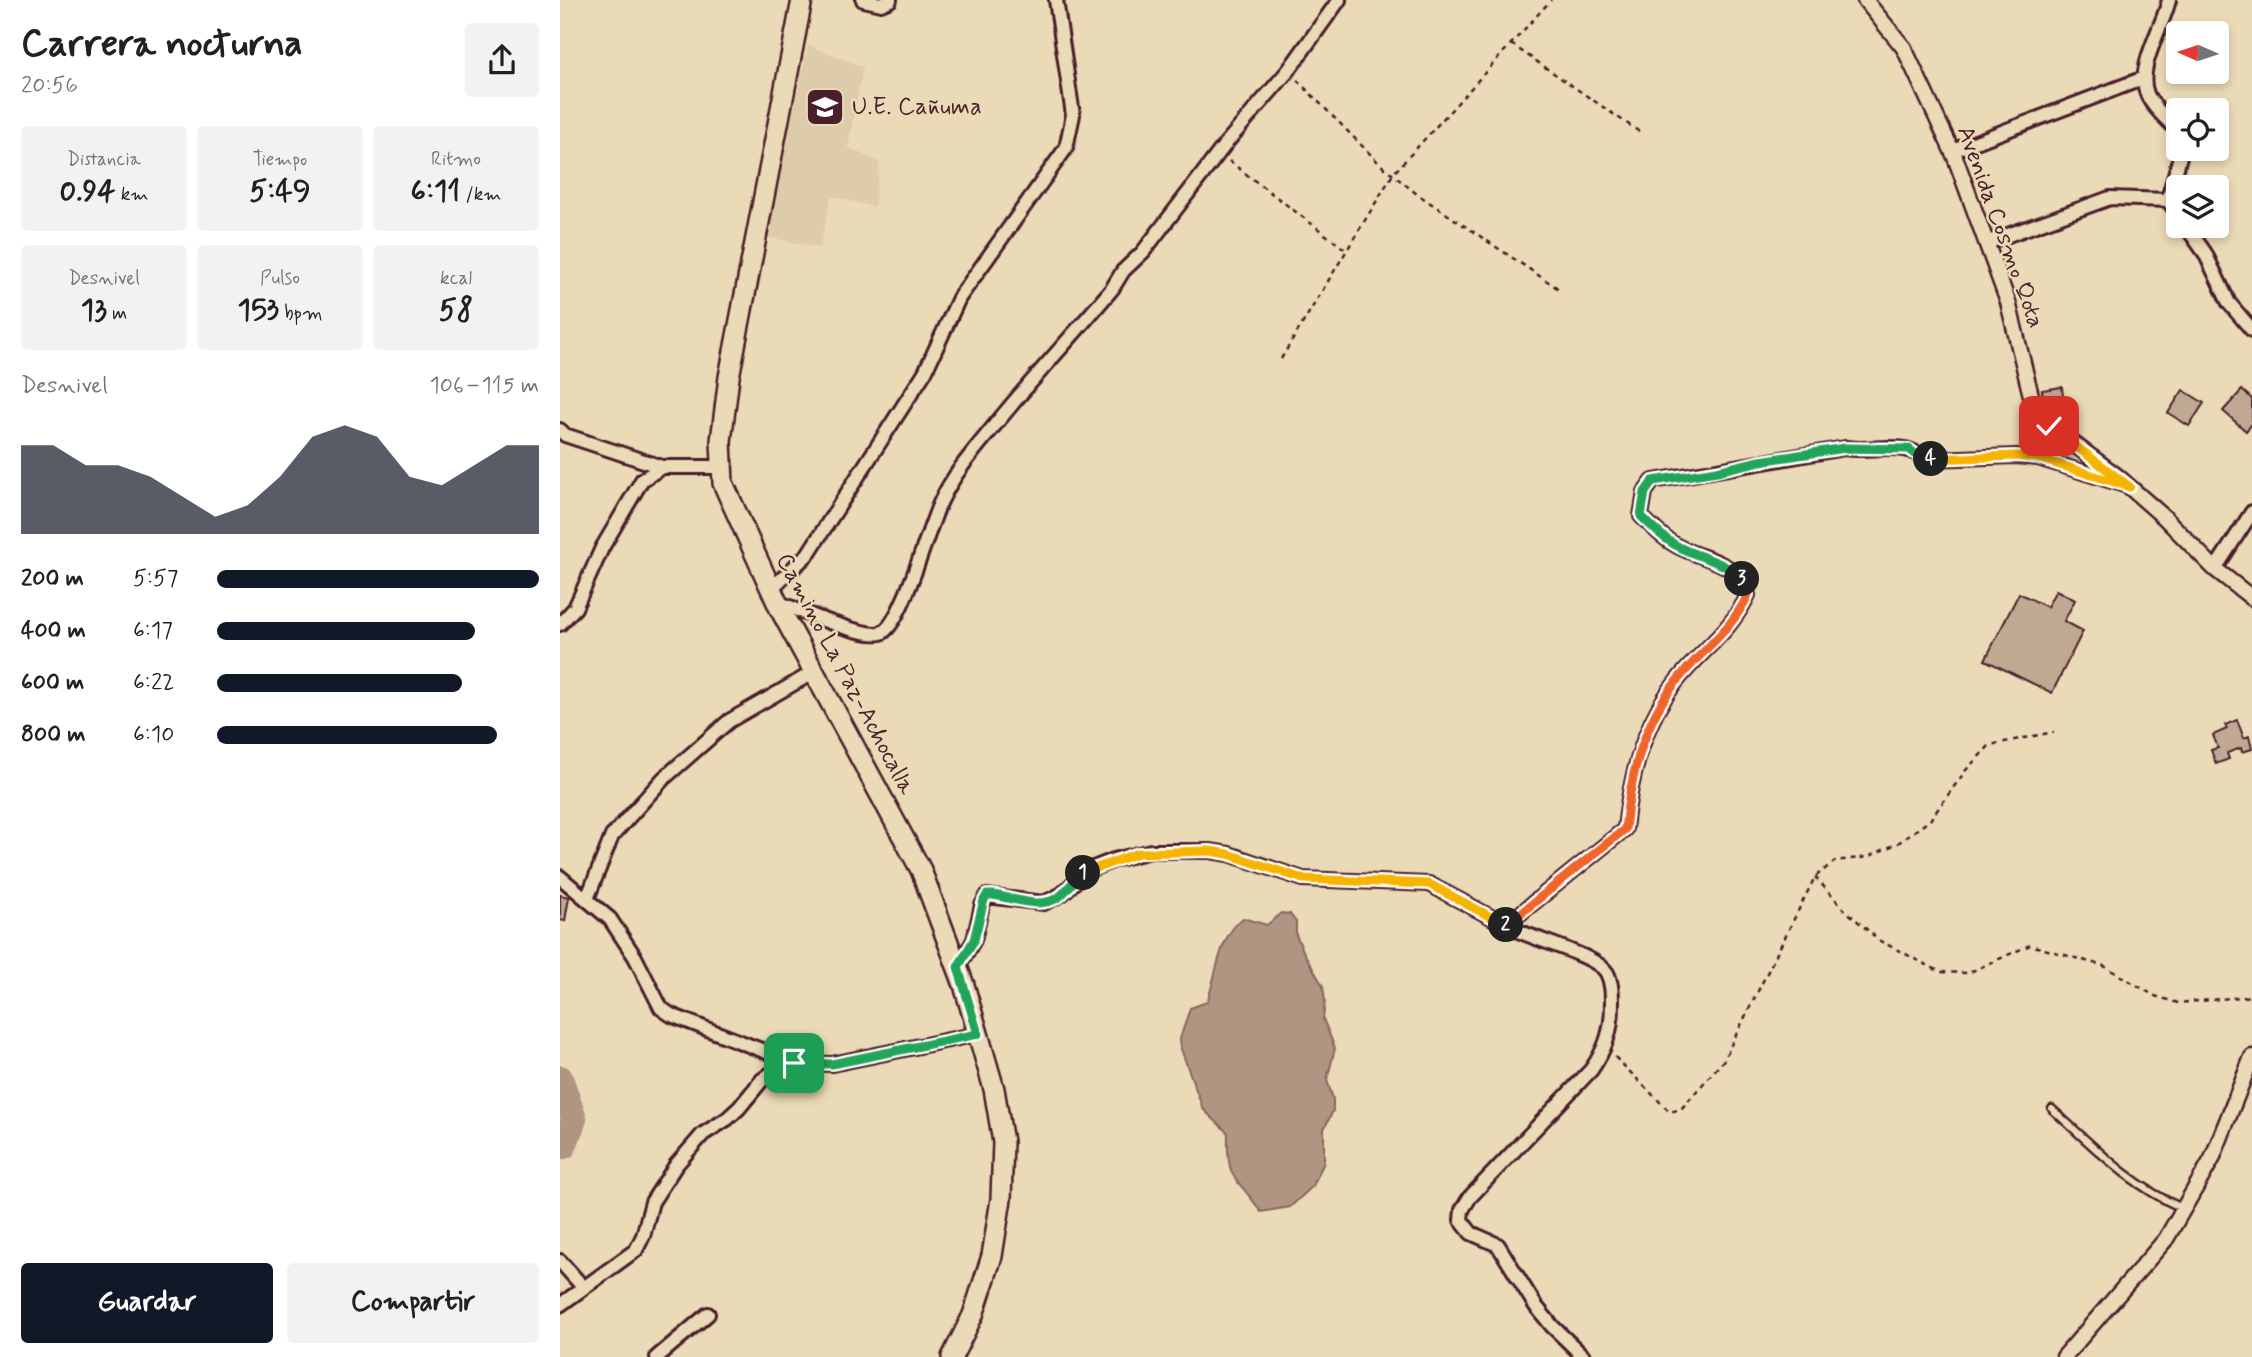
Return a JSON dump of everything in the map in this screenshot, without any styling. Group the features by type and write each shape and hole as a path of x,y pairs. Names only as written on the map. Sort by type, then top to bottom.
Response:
{"main road":[{"name":"Camino La Paz-Achocalla","path":"802,0 729,377 722,441 723,483 774,596 921,870 958,967 994,1089 1003,1142 1001,1199 992,1256 973,1315 952,1357"}],"street":[{"path":"863,0 881,4 890,0"},
{"path":"1056,0 1073,115 1066,148 959,298 925,372 808,554 774,596 859,633 877,634 888,628 906,592 936,510 962,463 1017,395 1083,324 1123,271 1143,252 1217,153 1288,71 1339,0"},
{"name":"Avenida Cosmo Qota","path":"1865,0 1904,48 1952,151 2008,302 2036,415 2130,487 2215,569 2252,598"},
{"path":"2166,117 2147,95 2144,78 2169,0"},
{"path":"1952,151 2144,78"},
{"path":"1986,243 2110,198 2166,200"},
{"path":"2194,238 2205,253 2229,303 2252,330"},
{"path":"560,430 565,435 662,467 722,467"},
{"path":"1506,925 1625,829 1632,784 1654,719 1674,683 1730,627 1748,595 1743,580 1733,569 1678,547 1641,516 1645,492 1653,481 1845,448 1900,448 1909,449 1919,457 1931,459 2016,456 2038,458 2130,487"},
{"path":"560,624 575,608 602,548 642,480 662,467"},
{"path":"2215,569 2252,512"},
{"path":"587,899 612,836 663,779 729,721 814,672"},
{"path":"958,967 974,940 987,895 1044,902 1062,894 1077,877 1101,864 1138,853 1162,850 1228,854 1303,879 1331,882 1421,882 1442,889 1535,940 1598,962 1607,972 1612,988 1612,1015 1605,1048 1576,1088 1470,1197 1462,1210 1461,1220 1471,1233 1499,1245 1535,1305 1584,1357"},
{"path":"560,877 610,919 635,957 661,1008 671,1015 794,1063 832,1064 978,1034"},
{"path":"2064,1357 2166,1239 2212,1159 2252,1057"},
{"path":"560,1304 636,1250 643,1236 652,1202 664,1181 703,1134 740,1108 762,1080 790,1060"},
{"path":"560,1261 583,1287"},
{"path":"657,1357 708,1314"}],"lane":[{"path":"2052,1109 2154,1196 2183,1209"}],"path":[{"path":"1281,359 1393,174 1551,0"},
{"path":"1511,44 1641,133"},
{"path":"1288,71 1393,174 1418,194 1559,289"},
{"path":"1217,153 1347,251"},
{"path":"1605,1048 1670,1112 1682,1109 1723,1061 1815,877 1835,861 1868,857 1898,843 1930,820 1966,770 1990,745 2054,732"},
{"path":"1815,877 1843,909 1880,941 1941,972 1968,973 2030,945 2104,966 2155,996 2178,1003 2252,996"}],"shaded area":[{"name":"U.E. Cañuma","path":"808,45 863,67 848,147 880,163 874,207 831,196 820,248 766,237"},
{"path":"1281,913 1290,914 1296,922 1296,935 1323,986 1323,1019 1335,1048 1327,1080 1333,1099 1333,1111 1324,1129 1324,1162 1313,1186 1290,1207 1261,1212 1231,1171 1228,1133 1203,1109 1181,1049 1180,1039 1190,1008 1207,1002 1223,946 1235,926 1243,918 1267,925"}],"building":[{"path":"2062,387 2064,405 2044,407 2042,390"},
{"path":"2183,390 2204,403 2189,426 2168,413"},
{"path":"2242,390 2252,399 2252,424 2246,431 2223,411"},
{"path":"2056,590 2075,600 2064,621 2083,631 2052,693 1985,660 2019,593 2047,607"},
{"path":"2237,720 2244,738 2249,736 2252,749 2242,752 2241,748 2227,753 2229,759 2216,764 2211,750 2218,748 2213,735 2227,729 2225,725"},
{"path":"560,895 569,897 565,921 560,920"}],"waterway":[{"path":"560,1078 574,1119 564,1146"}],"place":[{"name":"U.E. Cañuma","path":"825,107"}],"route":[{"path":"794,1063 832,1064 978,1034 958,967 974,940 987,895 1034,903 1050,901 1062,894 1086,871 1138,853 1162,850 1210,851 1228,854 1290,877 1303,879 1331,882 1421,882 1442,889 1506,925 1625,829 1640,752 1654,719 1674,683 1730,627 1748,595 1743,580 1733,569 1678,547 1641,516 1645,492 1653,481 1845,448 1900,448 1909,449 1919,457 1931,459 2016,456 2038,458 2130,487 2049,426"}]}
